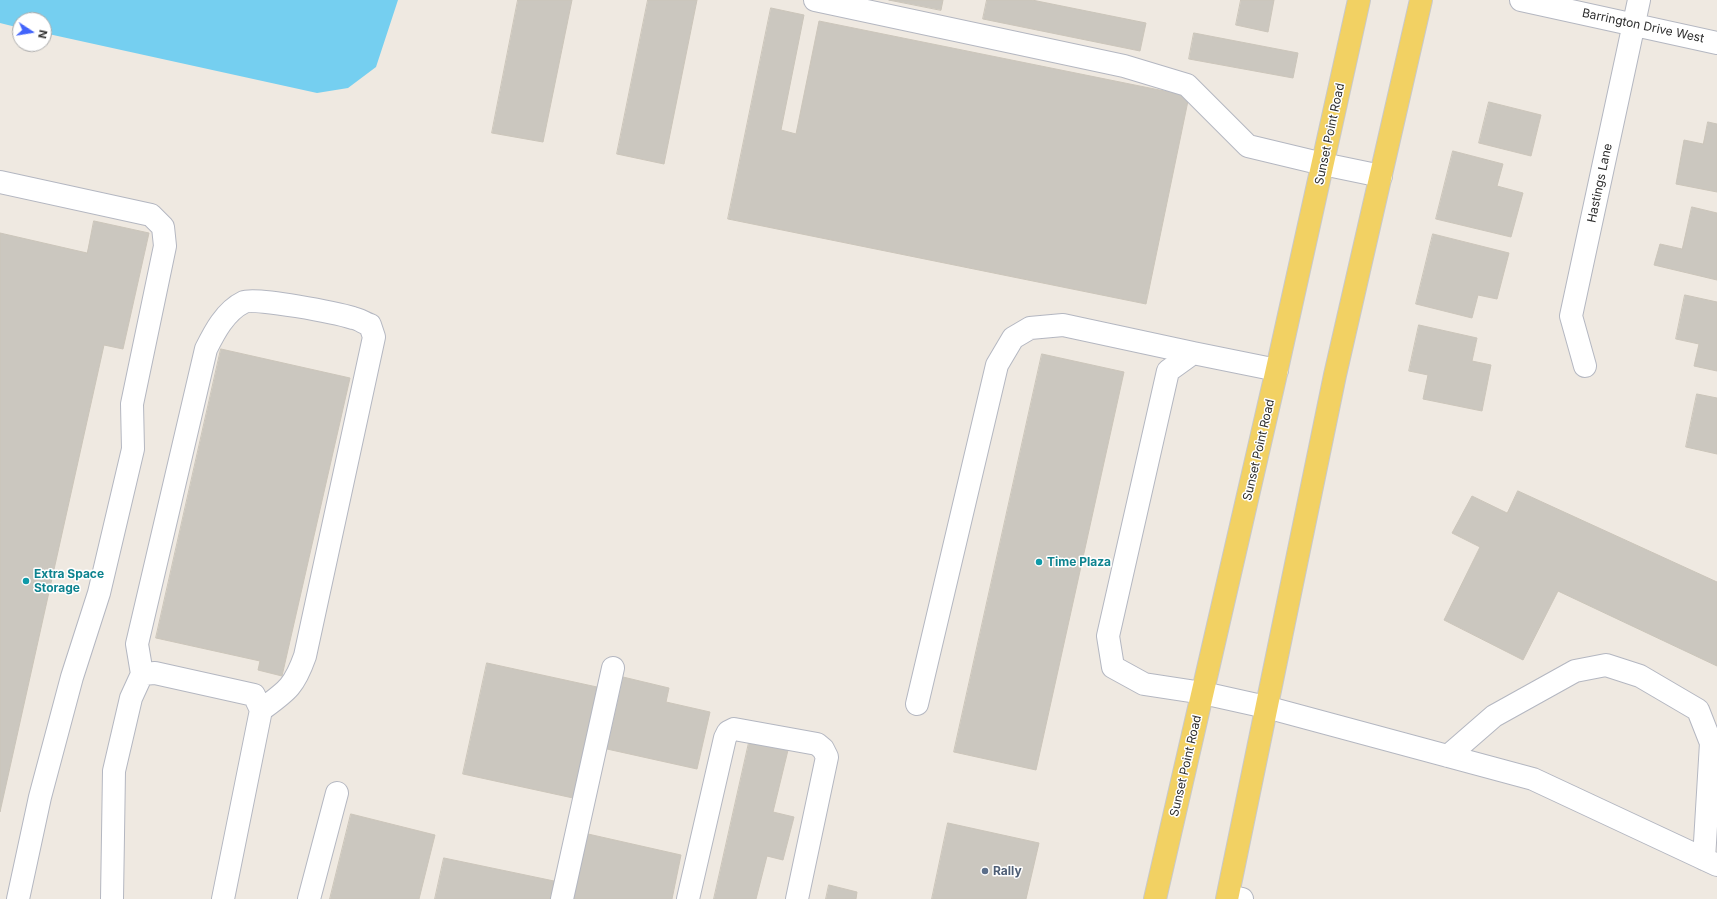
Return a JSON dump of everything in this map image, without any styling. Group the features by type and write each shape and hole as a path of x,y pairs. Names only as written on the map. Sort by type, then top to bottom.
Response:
{"main road":[{"name":"Sunset Point Road","path":"1155,899 1277,370 1359,0"},
{"path":"1233,898 1266,707 1335,376 1421,0"},
{"path":"1166,853 1167,899"}],"street":[{"path":"815,0 1124,66 1187,85 1248,146 1381,176"},
{"name":"Barrington Drive West","path":"1521,0 1717,43"},
{"name":"Hastings Lane","path":"1585,366 1571,316 1639,0"},
{"path":"0,182 151,215 163,227 165,246 132,404 133,449 100,593 72,677 40,797 18,899"},
{"path":"112,899 114,771 131,698 142,674 137,644 206,349 217,328 232,311 244,302 265,301 354,318 370,325 374,337 305,656 298,676 286,692 261,710"},
{"path":"917,704 997,365 1013,338 1030,328 1063,325 1277,370"},
{"path":"1193,353 1168,371 1108,636 1113,667 1144,684 1203,693 1266,707 1533,779 1711,862 1711,743 1698,710 1640,676 1606,665 1575,671 1494,716 1448,756"},
{"path":"562,899 613,668"},
{"path":"142,674 155,674 254,695 261,710 223,899"},
{"path":"688,899 725,738 728,732 734,729 817,744 823,749 827,756 797,899"},
{"path":"309,899 337,793"}],"water":[{"path":"0,0 398,0 376,67 348,88 317,93 52,35 52,12 12,12 12,26 0,23"}],"building":[{"path":"518,0 572,0 543,142 492,133"},
{"path":"648,0 697,0 664,164 617,154"},
{"path":"889,0 943,0 941,10"},
{"path":"987,0 1032,0 1146,23 1140,51 983,19"},
{"path":"1241,0 1274,0 1268,32 1236,25"},
{"path":"771,8 804,15 781,130 796,134 819,21 1189,96 1146,304 728,219"},
{"path":"1194,33 1298,53 1293,78 1189,59"},
{"path":"1489,102 1541,115 1531,156 1479,143"},
{"path":"1708,122 1717,124 1717,192 1676,184 1684,140 1703,144"},
{"path":"1453,151 1503,164 1497,186 1523,193 1511,237 1436,219"},
{"path":"1692,207 1717,213 1717,280 1654,265 1660,244 1682,249"},
{"name":"Extra Space Storage","path":"94,221 149,233 123,349 104,345 0,812 0,233 87,253"},
{"path":"1433,234 1509,253 1497,299 1478,295 1472,318 1416,304"},
{"path":"1685,295 1717,302 1717,371 1694,366 1699,344 1676,339"},
{"path":"1419,325 1477,338 1472,361 1491,365 1482,411 1423,399 1428,375 1409,371"},
{"path":"221,349 350,378 282,676 258,670 260,661 156,638"},
{"name":"Time Plaza","path":"1042,354 1124,372 1036,770 954,752"},
{"path":"1697,394 1717,398 1717,454 1686,447"},
{"path":"1518,491 1717,582 1717,666 1558,591 1523,660 1444,620 1480,547 1452,533 1472,496 1507,513"},
{"path":"487,663 597,687 573,798 463,774"},
{"path":"623,677 669,688 666,702 710,712 697,769 607,749"},
{"path":"750,738 789,746 773,812 794,817 783,860 767,856 756,899 714,899"},
{"path":"351,814 435,835 419,899 330,899"},
{"name":"Rally","path":"948,823 1039,843 1026,899 932,899"},
{"path":"588,834 681,855 672,899 573,899"},
{"path":"444,858 554,881 550,899 435,899"},
{"path":"829,885 857,892 856,899 826,899"}],"place":[{"name":"Time Plaza","path":"1039,562"},
{"name":"Extra Space Storage","path":"26,581"},
{"name":"Rally","path":"985,871"}]}
